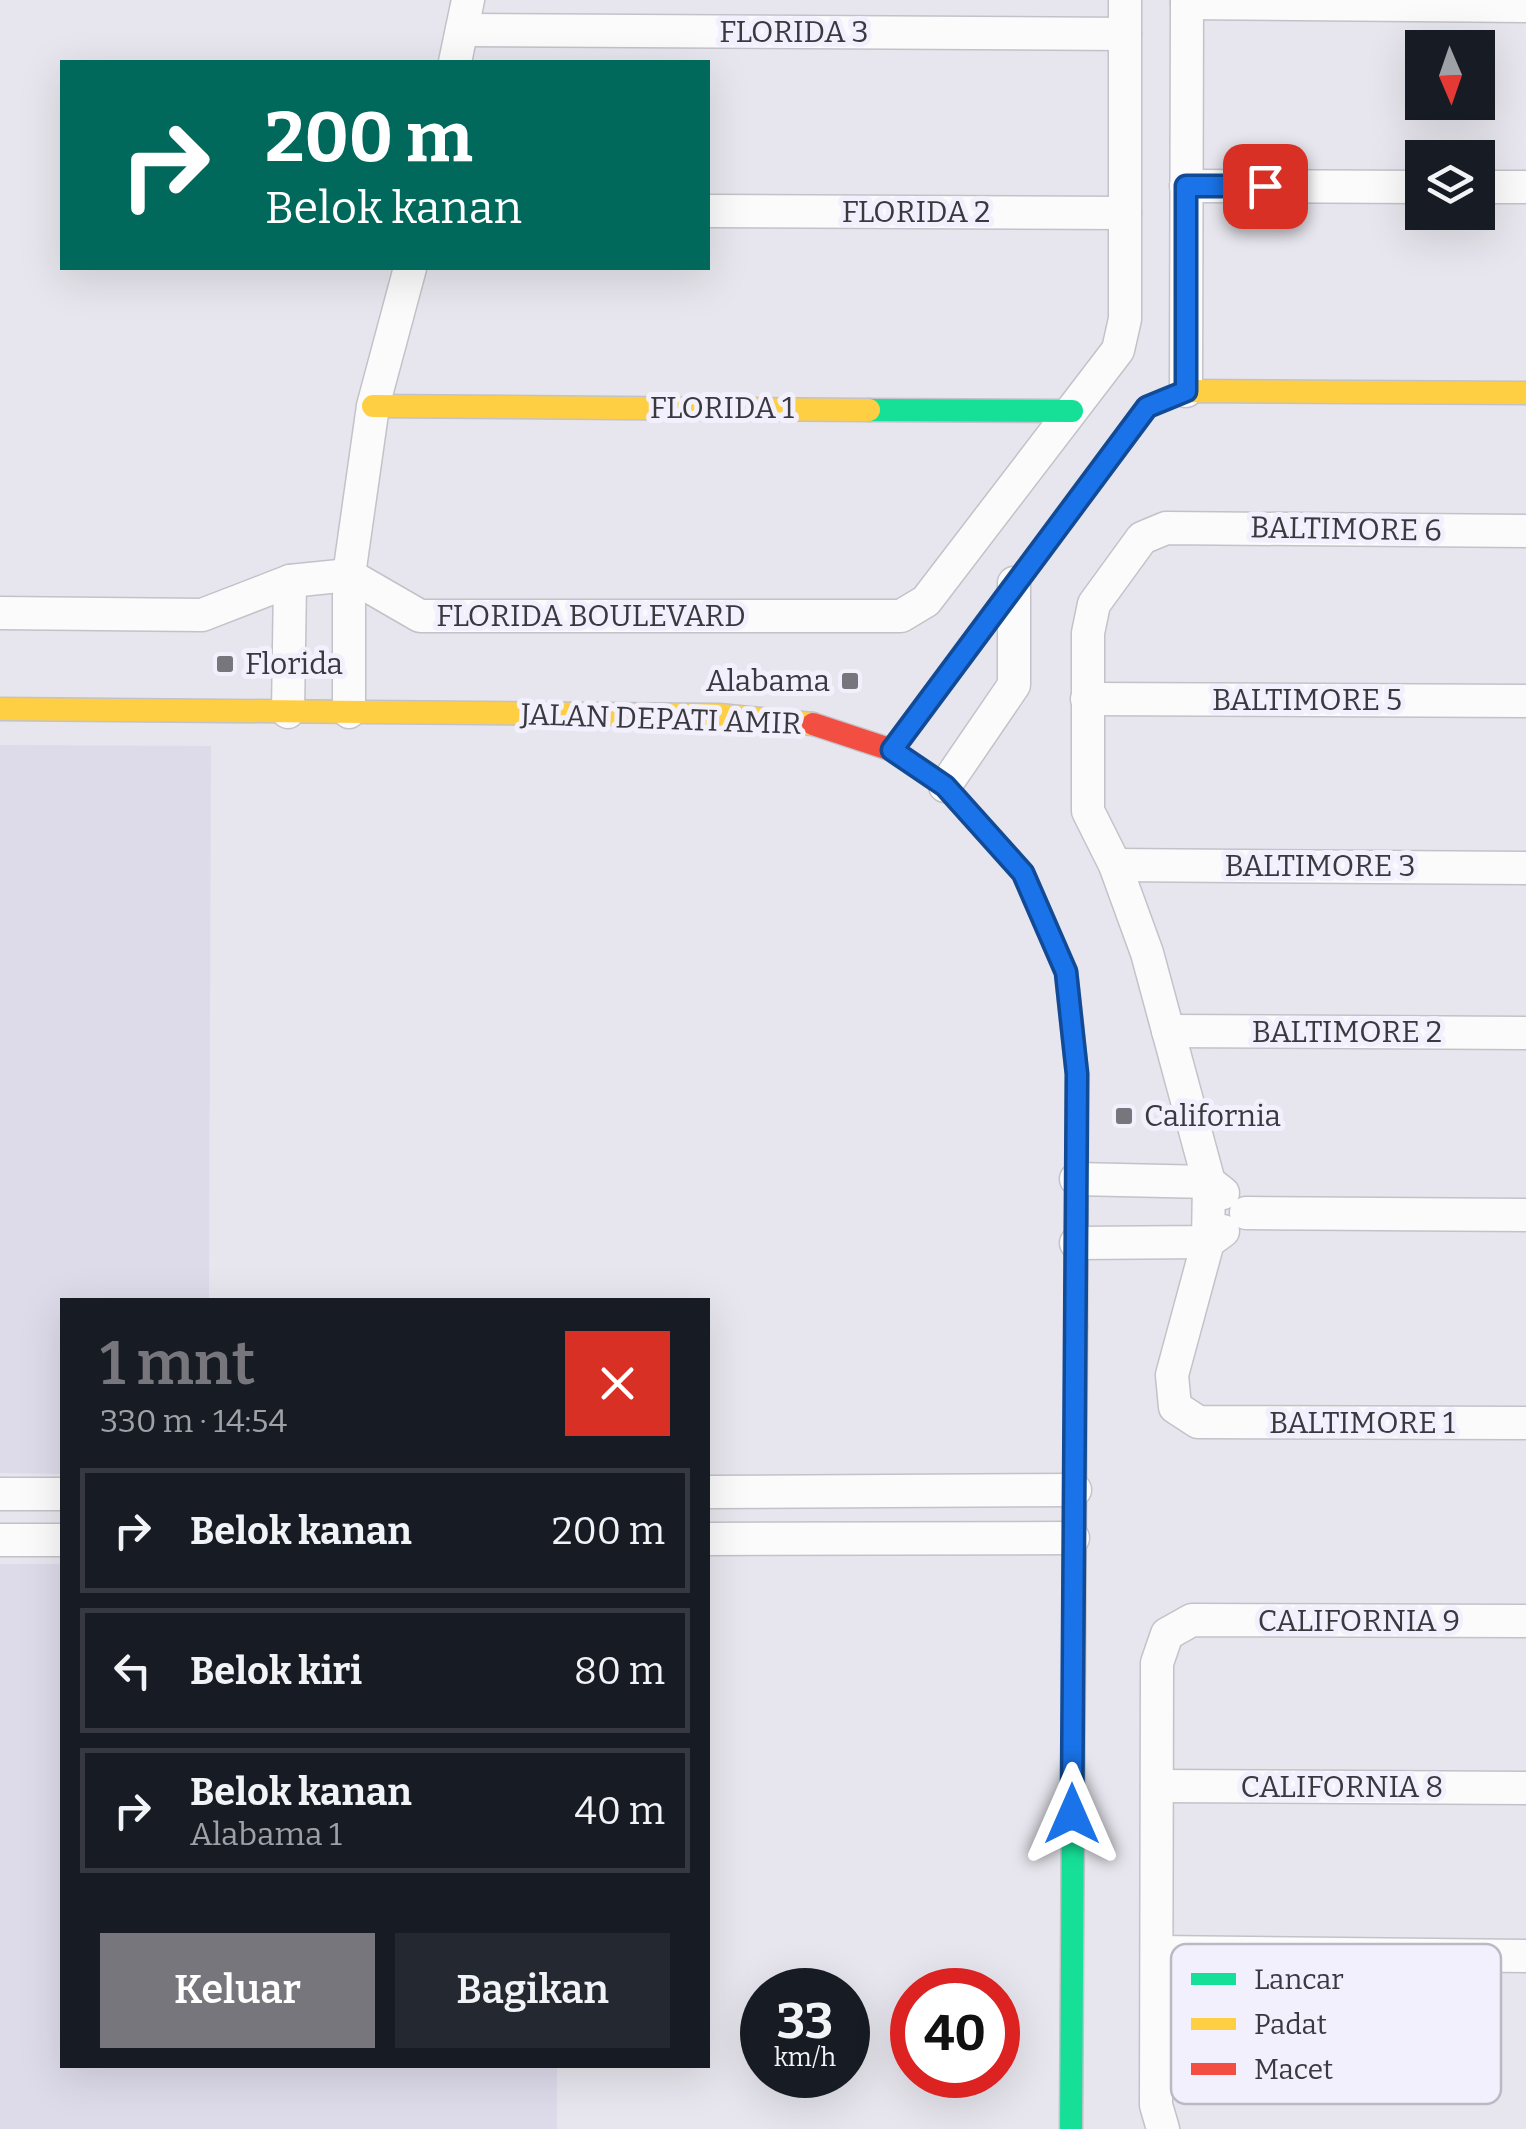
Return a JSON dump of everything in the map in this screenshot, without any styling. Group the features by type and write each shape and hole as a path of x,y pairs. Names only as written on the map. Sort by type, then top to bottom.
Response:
{"street":[{"path":"1072,410 1118,350 1125,319 1126,0"},
{"path":"1186,391 1188,2 1526,6"},
{"path":"455,60 465,15"},
{"name":"FLORIDA 3","path":"465,15 1126,34"},
{"path":"1186,186 1405,187"},
{"path":"1495,187 1526,188"},
{"name":"FLORIDA 2","path":"710,211 1125,213"},
{"path":"349,712 349,574 373,406 409,270"},
{"path":"892,750 1147,407 1186,391 1526,394"},
{"name":"FLORIDA 1","path":"373,406 1072,410"},
{"name":"FLORIDA BOULEVARD","path":"349,574 420,616 901,616 926,601 1072,410"},
{"name":"BALTIMORE 6","path":"1088,699 1088,633 1094,604 1142,538 1166,528 1526,531"},
{"path":"0,613 202,615 290,580 349,574"},
{"path":"288,712 290,580"},
{"path":"945,786 1014,685 1014,582"},
{"path":"1088,699 1088,811 1115,865 1147,953 1210,1182 1208,1242"},
{"name":"BALTIMORE 5","path":"1088,699 1526,701"},
{"name":"JALAN DEPATI AMIR","path":"0,710 719,714 817,724 892,750 945,786 1023,873 1066,972 1077,1074 1071,2129"},
{"name":"BALTIMORE 3","path":"1115,865 1526,868"},
{"name":"BALTIMORE 2","path":"1168,1030 1526,1033"},
{"path":"1076,1179 1210,1182 1246,1213"},
{"path":"1076,1243 1208,1242 1246,1213 1526,1215"},
{"name":"BALTIMORE 1","path":"1208,1242 1172,1375 1175,1407 1198,1422 1526,1424"},
{"path":"710,1492 1075,1490"},
{"path":"0,1494 60,1494"},
{"path":"710,1539 1073,1538"},
{"path":"0,1540 60,1540"},
{"name":"CALIFORNIA 9","path":"1157,1786 1158,1663 1167,1634 1192,1620 1526,1621"},
{"path":"1157,1786 1156,2105 1163,2129"},
{"name":"CALIFORNIA 8","path":"1157,1786 1526,1788"},
{"path":"1157,1952 1171,1952"},
{"path":"1501,1956 1526,1956"}],"shaded area":[{"path":"0,745 211,746 209,1298 60,1298 60,1474 0,1473"},
{"path":"0,1564 60,1564 60,2068 557,2068 557,2129 0,2129"}],"traffic: fast":[{"path":"869,410 1072,411"},
{"path":"1071,2129 1076,1327"}],"traffic: slow":[{"path":"892,750 1147,407 1186,391 1526,393"},
{"path":"373,406 869,410"},
{"path":"0,709 719,715 813,724"}],"traffic: jam":[{"path":"813,724 892,750 945,786 1023,873 1066,972 1077,1074 1076,1327"}],"place":[{"name":"Florida","path":"225,664"},
{"name":"Alabama","path":"850,681"},
{"name":"California","path":"1124,1116"}],"route":[{"path":"1072,1814 1077,1074 1066,972 1023,873 945,786 892,750 1147,407 1186,391 1186,186 1265,186"}]}
